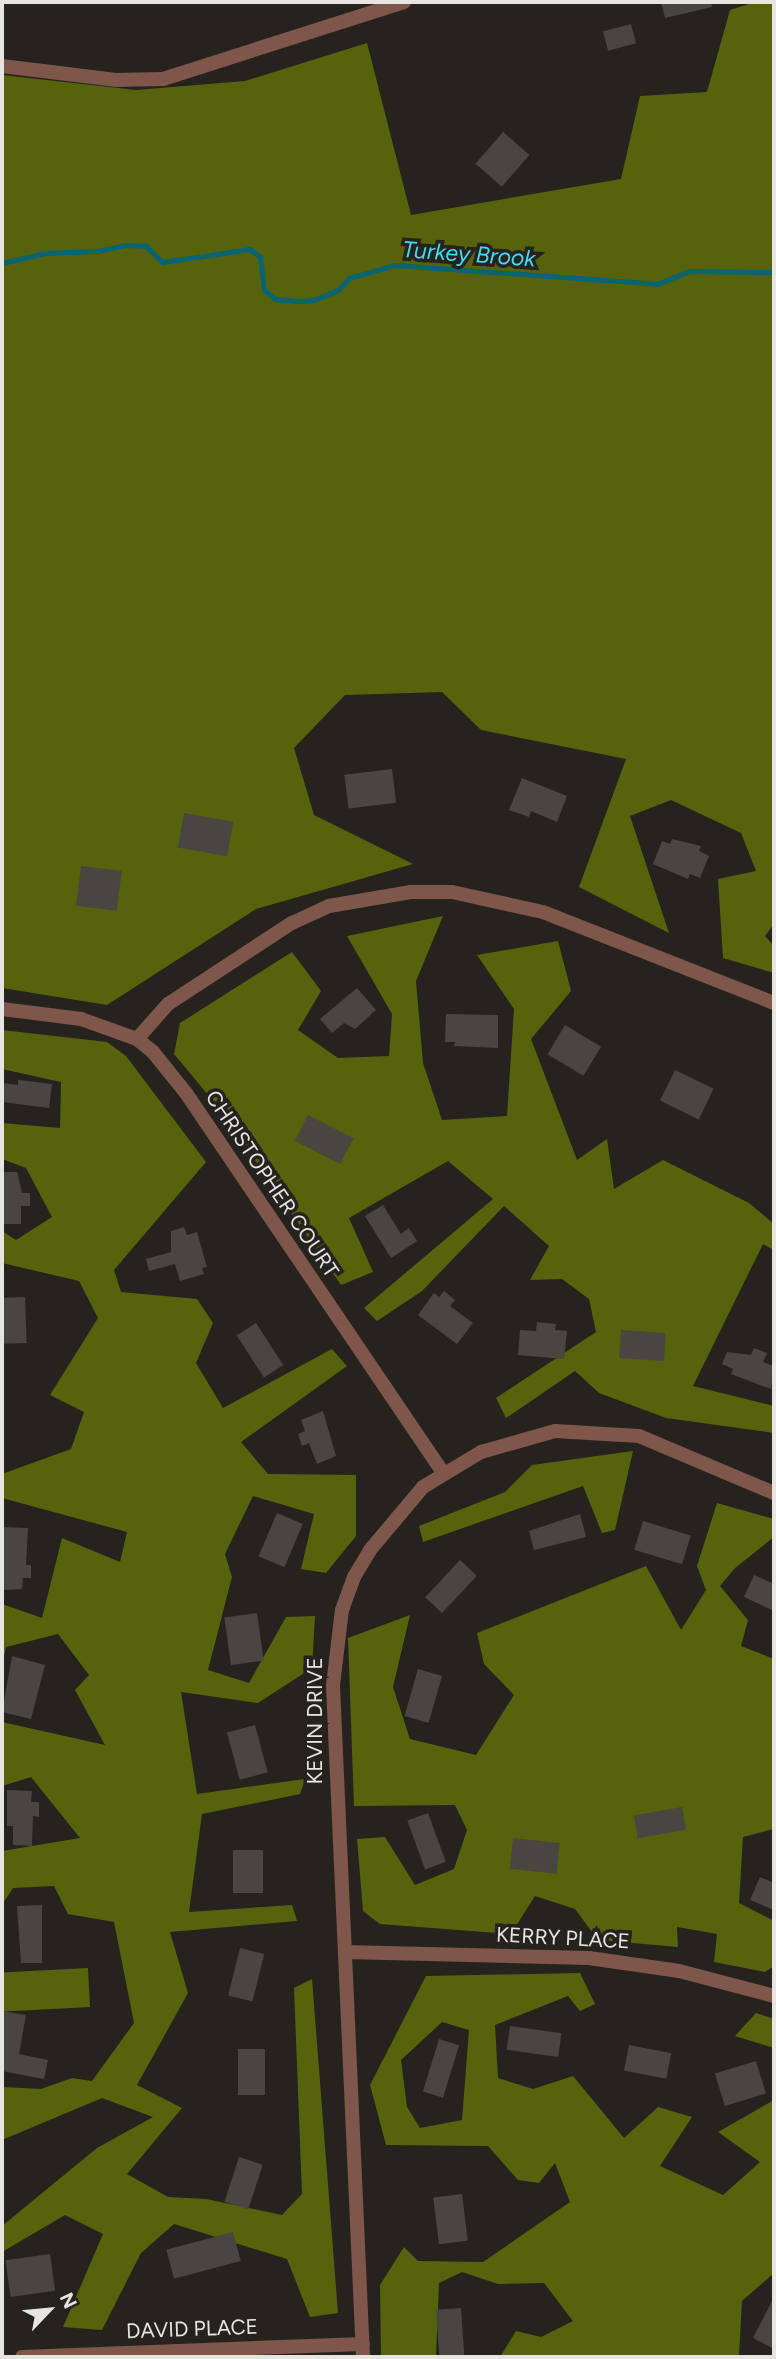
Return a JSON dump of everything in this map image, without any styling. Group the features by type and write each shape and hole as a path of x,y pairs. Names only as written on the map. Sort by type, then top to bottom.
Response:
{"street":[{"path":"2,66 116,80 163,79 404,2"},
{"path":"137,1039 168,1004 292,923 329,906 401,893 452,892 543,912 774,1003"},
{"name":"CHRISTOPHER COURT","path":"2,1009 81,1019 137,1039 186,1093 443,1474"},
{"name":"KEVIN DRIVE","path":"363,2351 333,1685 342,1610 370,1549 423,1487 443,1474 481,1452 555,1432 607,1432 660,1442 774,1493"},
{"name":"KERRY PLACE","path":"345,1952 623,1961 774,1996"},
{"name":"DAVID PLACE","path":"22,2357 363,2351"}],"green space":[{"path":"755,2 774,2 774,924 765,936 774,946 774,973 723,958 718,879 756,871 741,833 671,800 630,816 669,933 579,887 626,759 481,730 442,692 345,695 294,748 314,815 413,864 256,909 107,1005 2,988 2,75 136,90 245,81 367,43 411,215 621,179 640,96 707,92 730,10"},
{"path":"443,916 416,981 423,1063 442,1120 507,1116 514,1009 477,955 558,941 571,991 531,1039 577,1160 607,1139 614,1189 663,1160 749,1203 774,1224 774,1250 763,1244 693,1386 774,1406 774,1433 666,1418 599,1393 575,1371 506,1418 496,1398 596,1332 589,1299 562,1279 530,1280 549,1246 504,1206 422,1291 377,1321 364,1308 493,1199 448,1161 349,1218 373,1272 341,1285 218,1107 174,1054 180,1023 292,952 321,991 298,1030 338,1058 389,1056 392,1014 347,936"},
{"path":"2,1030 107,1042 126,1056 206,1162 114,1270 121,1292 197,1299 213,1323 196,1363 223,1408 332,1349 347,1366 241,1442 268,1474 356,1475 356,1536 326,1573 301,1569 314,1514 253,1496 225,1554 232,1577 208,1670 249,1683 286,1617 315,1616 312,1668 258,1703 181,1692 197,1794 305,1779 300,1794 202,1814 189,1912 292,1905 297,1921 170,1932 188,1993 137,2085 182,2108 127,2174 168,2197 206,2199 282,2215 302,2194 294,1988 312,1979 338,2313 310,2317 287,2259 174,2224 141,2253 102,2330 63,2327 103,2234 65,2215 2,2252 2,2226 97,2148 153,2117 102,2098 2,2140 2,2087 41,2089 72,2078 92,2081 134,2023 114,1922 68,1914 54,1886 13,1888 2,1905 2,1851 80,1838 31,1777 2,1786 2,1722 105,1745 75,1690 89,1675 58,1634 6,1647 2,1665 2,1604 42,1618 62,1538 120,1562 127,1532 2,1498 2,1474 71,1449 84,1412 50,1395 98,1318 79,1281 2,1263 2,1231 16,1240 52,1217 26,1168 2,1159 2,1123 60,1128 61,1082 2,1069"},
{"path":"633,1451 615,1530 602,1533 583,1486 423,1542 419,1526 505,1492 532,1465"},
{"path":"717,1503 774,1519 774,1537 735,1568 720,1586 748,1620 741,1646 774,1659 774,1829 743,1837 739,1903 774,1921 774,1966 765,1972 714,1962 717,1934 677,1927 678,1947 598,1940 575,1909 535,1896 511,1934 380,1924 363,1911 357,1839 385,1837 415,1885 454,1869 467,1830 455,1805 354,1806 348,1638 410,1615 393,1687 410,1739 476,1755 514,1695 484,1664 477,1633 646,1566 681,1630 706,1590 697,1566"},
{"path":"88,1968 90,2007 4,2011 2,1973"},
{"path":"580,1973 595,2004 580,2011 568,1996 495,2025 498,2078 533,2089 573,2076 624,2138 658,2107 692,2117 660,2166 723,2195 760,2162 718,2132 774,2100 774,2273 742,2301 739,2355 500,2357 516,2331 541,2337 573,2321 544,2283 498,2284 462,2272 439,2283 436,2357 381,2357 380,2285 404,2247 418,2261 483,2262 570,2202 555,2163 539,2183 518,2180 488,2146 386,2145 370,2085 426,1976","holes":["442,2022 469,2030 462,2120 420,2128 407,2107 401,2060"]},
{"path":"756,2013 774,2019 774,2048 735,2036"}],"building":[{"path":"661,2 711,2 712,7 665,18"},
{"path":"631,24 636,43 608,51 603,32"},
{"path":"503,132 529,155 502,187 475,164"},
{"path":"392,769 396,803 349,809 344,775"},
{"path":"522,778 567,796 557,822 531,811 529,817 509,810"},
{"path":"184,813 233,822 227,856 178,847"},
{"path":"672,839 701,846 699,851 709,856 700,878 690,874 688,879 653,864 662,841 670,844"},
{"path":"81,866 122,871 117,911 76,906"},
{"path":"357,988 376,1010 355,1029 344,1023 332,1033 320,1019"},
{"path":"446,1014 498,1015 498,1048 454,1046 455,1042 445,1042"},
{"path":"565,1025 601,1047 583,1076 547,1054"},
{"path":"675,1070 714,1089 699,1119 660,1101"},
{"path":"18,1080 52,1084 49,1108 2,1102 2,1083 18,1085"},
{"path":"308,1115 353,1138 340,1164 295,1141"},
{"path":"2,1172 17,1172 22,1193 30,1193 30,1206 21,1206 21,1224 2,1224"},
{"path":"383,1205 401,1234 409,1228 417,1241 391,1258 365,1216"},
{"path":"184,1227 187,1235 197,1232 207,1267 202,1268 204,1274 180,1281 175,1264 149,1271 146,1259 171,1252 171,1231"},
{"path":"444,1291 455,1300 450,1306 473,1323 457,1344 418,1315 434,1293 439,1297"},
{"path":"25,1297 27,1343 4,1344 2,1298"},
{"path":"537,1322 556,1324 555,1330 567,1331 564,1359 518,1355 520,1330 536,1331"},
{"path":"256,1323 283,1365 264,1377 237,1336"},
{"path":"621,1330 666,1333 664,1361 619,1358"},
{"path":"754,1348 767,1353 763,1362 774,1366 771,1389 731,1374 733,1369 722,1364 727,1352 751,1355"},
{"path":"323,1411 336,1456 317,1464 309,1443 302,1446 298,1434 305,1431 301,1420"},
{"path":"277,1513 303,1524 284,1567 259,1556"},
{"path":"580,1514 586,1537 534,1550 529,1531"},
{"path":"643,1521 691,1536 682,1564 634,1550"},
{"path":"2,1527 28,1528 26,1565 31,1565 31,1578 23,1578 22,1589 2,1590"},
{"path":"460,1560 477,1576 442,1613 425,1597"},
{"path":"754,1575 774,1584 774,1611 744,1597"},
{"path":"257,1613 264,1661 231,1665 224,1618"},
{"path":"12,1656 45,1665 31,1719 2,1712"},
{"path":"418,1669 442,1676 429,1723 404,1716"},
{"path":"255,1725 268,1772 240,1780 227,1733"},
{"path":"7,1790 32,1791 31,1802 39,1802 39,1817 33,1816 32,1846 13,1845 13,1826 7,1826"},
{"path":"682,1807 686,1830 638,1838 634,1816"},
{"path":"428,1813 446,1862 425,1869 407,1821"},
{"path":"513,1838 560,1843 557,1874 510,1869"},
{"path":"233,1850 263,1850 263,1893 233,1893"},
{"path":"760,1877 774,1883 774,1910 750,1900"},
{"path":"42,1905 42,1963 21,1963 17,1906"},
{"path":"240,1948 264,1954 252,2002 228,1996"},
{"path":"2,2011 26,2015 19,2054 48,2060 44,2079 2,2071"},
{"path":"510,2026 561,2033 558,2057 507,2050"},
{"path":"439,2039 459,2045 443,2098 423,2092"},
{"path":"629,2045 671,2053 666,2079 624,2071"},
{"path":"238,2049 265,2049 265,2095 238,2095"},
{"path":"756,2061 766,2094 725,2106 715,2074"},
{"path":"239,2157 263,2165 248,2209 224,2202"},
{"path":"462,2194 468,2241 439,2244 433,2198"},
{"path":"233,2232 241,2261 174,2279 166,2250"},
{"path":"50,2254 55,2291 11,2297 5,2260"},
{"path":"774,2297 774,2349 753,2338"},
{"path":"461,2308 464,2355 439,2357 436,2310"}],"waterway":[{"name":"Turkey Brook","path":"2,263 45,253 96,251 127,245 146,246 162,262 250,249 260,257 264,290 275,299 298,301 314,300 338,290 349,278 395,265 657,284 690,271 774,272"}]}
